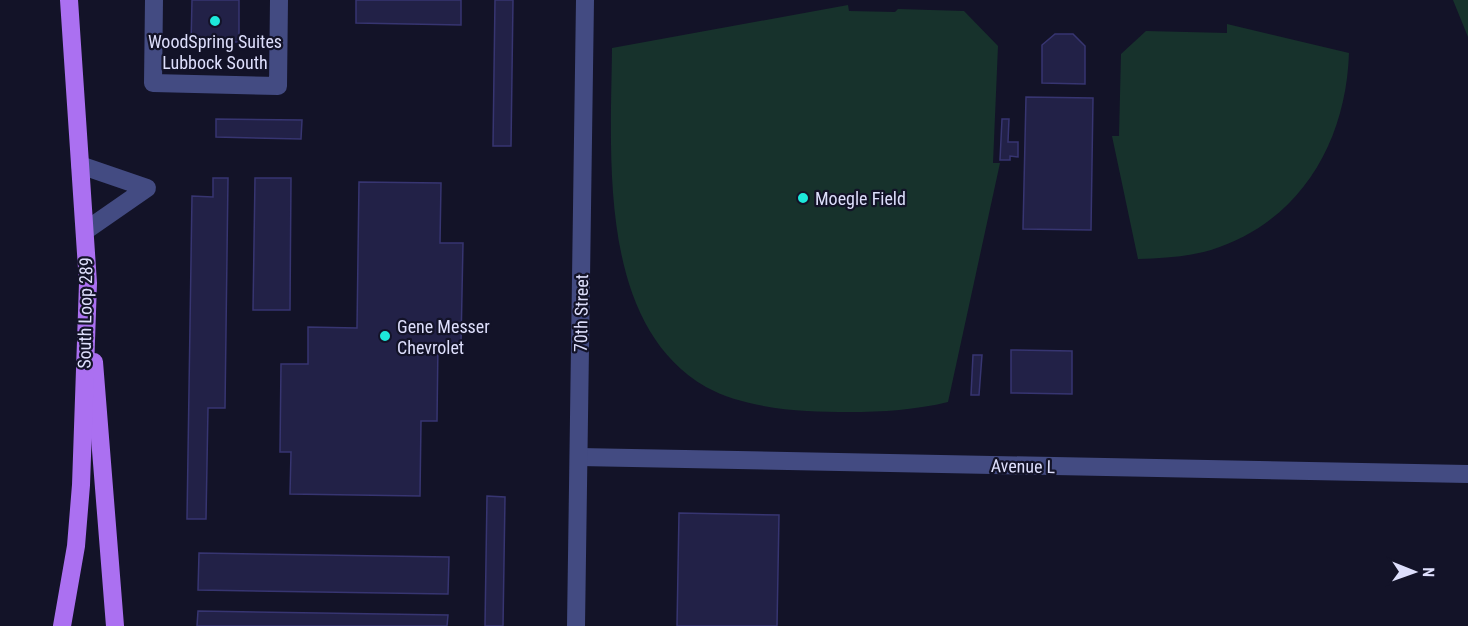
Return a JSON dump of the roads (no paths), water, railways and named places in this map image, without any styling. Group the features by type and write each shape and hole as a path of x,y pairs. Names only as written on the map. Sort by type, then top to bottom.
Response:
{"main road":[{"name":"South Loop 289","path":"62,626 76,546 81,485 88,283 69,0"},
{"path":"88,283 115,626"}],"street":[{"path":"154,0 153,83 278,86 279,0"},
{"name":"70th Street","path":"576,626 585,0"},
{"path":"80,165 147,188 85,231"},
{"name":"Avenue L","path":"579,457 1468,474"}],"place":[{"name":"WoodSpring Suites Lubbock South","path":"215,21"},
{"name":"Moegle Field","path":"803,198"},
{"name":"Gene Messer Chevrolet","path":"385,336"}]}
